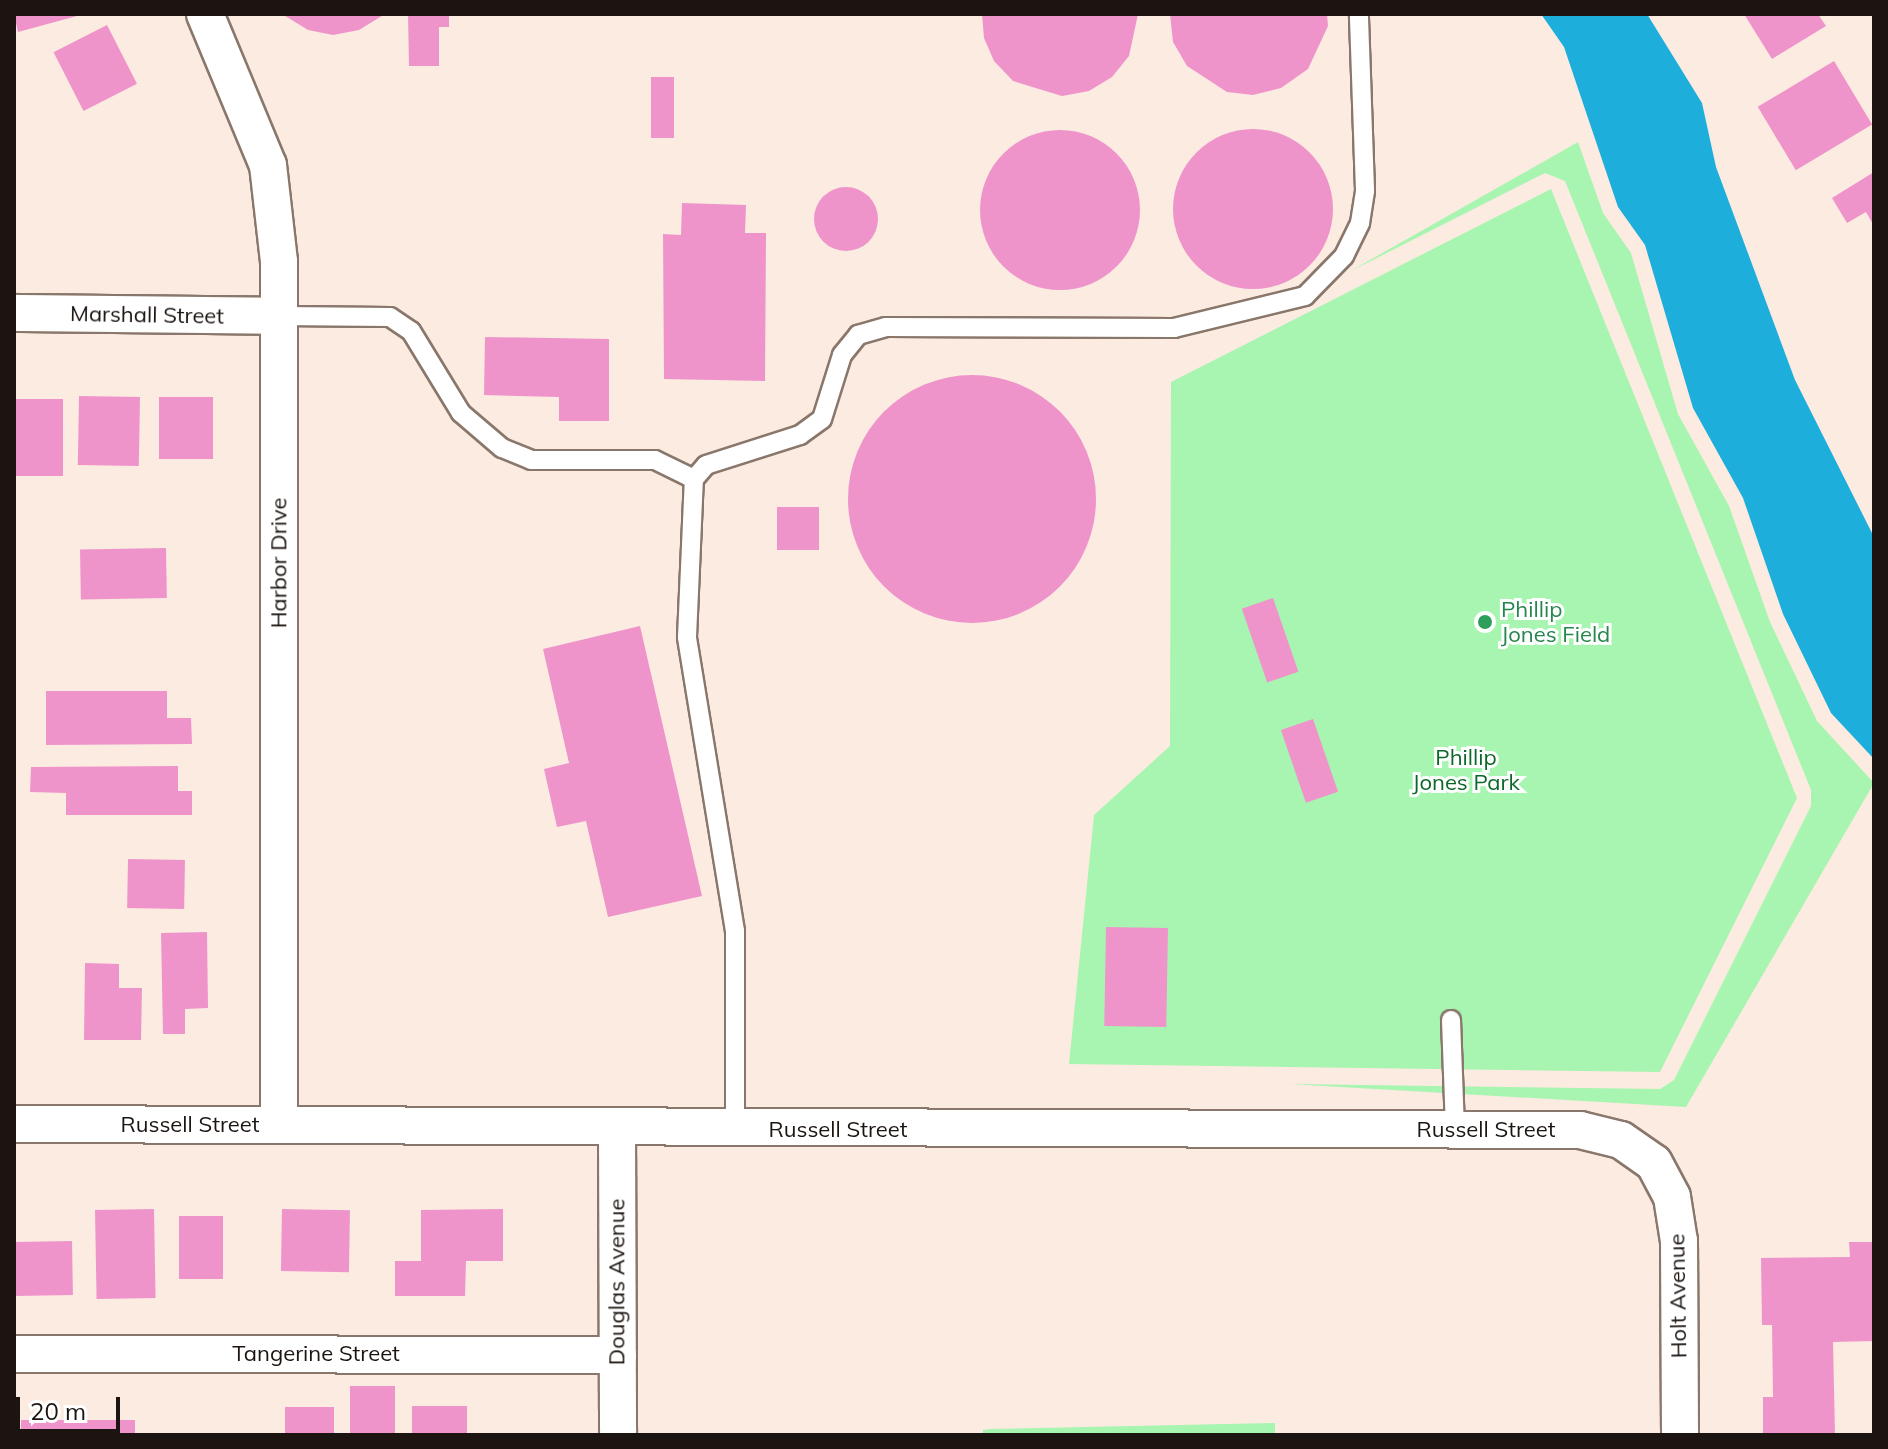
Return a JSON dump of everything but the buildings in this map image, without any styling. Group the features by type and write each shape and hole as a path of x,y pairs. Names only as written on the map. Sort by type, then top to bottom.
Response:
{"street":[{"name":"Harbor Drive","path":"205,14 268,165 275,210 279,316 279,1125"},
{"name":"Marshall Street","path":"14,313 279,316"},
{"name":"Russell Street","path":"14,1124 735,1131 1580,1130 1621,1140 1654,1163"},
{"name":"Douglas Avenue","path":"617,1129 618,1435"},
{"name":"Holt Avenue","path":"1654,1163 1672,1197 1679,1241 1680,1435"},
{"name":"Tangerine Street","path":"14,1354 618,1355"}],"lane":[{"path":"735,1131 735,931 687,637 694,479 706,465 737,451 800,435 822,419 842,355 858,335 886,327 1174,328 1305,296 1344,256 1360,223 1365,190 1359,14"},
{"path":"279,316 390,317 411,331 461,413 502,448 531,460 655,460 694,479"},
{"path":"1451,1020 1455,1130"}],"green space":[{"path":"1578,142 1603,213 1631,253 1678,414 1729,506 1770,622 1817,721 1874,783 1686,1107 1289,1084 1660,1089 1674,1080 1811,806 1811,790 1565,181 1545,173 1349,272"},
{"name":"Phillip Jones Park","path":"1551,189 1797,798 1660,1072 1069,1064 1094,815 1170,746 1171,382"},
{"path":"1275,1423 1275,1435 983,1435 983,1430 991,1429"}],"water":[{"path":"1541,14 1647,14 1702,103 1716,167 1795,380 1874,537 1874,759 1831,713 1783,614 1743,498 1693,408 1645,245 1618,207 1564,47"}],"place":[{"name":"Phillip Jones Field","path":"1485,622"}]}
